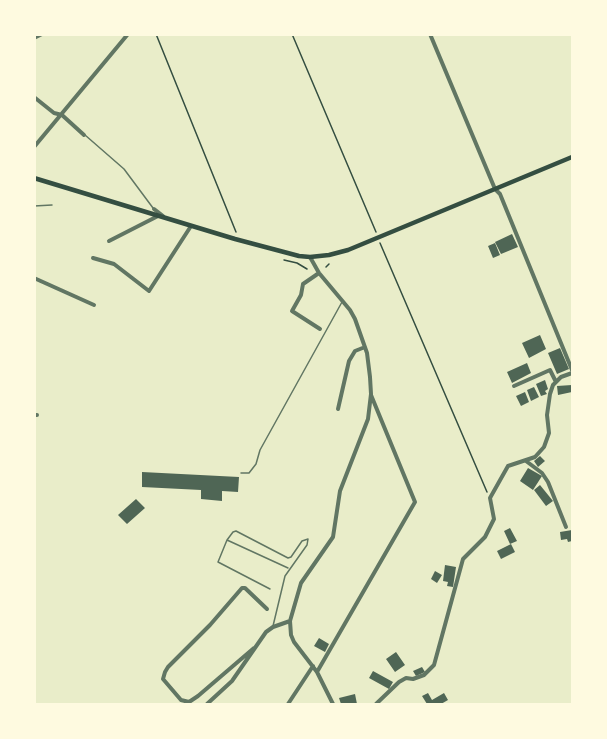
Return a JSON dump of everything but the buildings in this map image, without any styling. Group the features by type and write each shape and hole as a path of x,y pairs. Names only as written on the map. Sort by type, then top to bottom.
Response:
{"main road":[{"path":"34,178 236,239 310,257 338,254 573,157"}],"street":[{"path":"34,38 42,34"},
{"path":"34,147 128,34"},
{"path":"376,705 399,682 406,678 413,679 424,675 434,665 463,559 489,532 494,519 490,498 508,466 526,461 540,452 548,438 550,394 556,382 573,371 500,194 495,189 430,34"},
{"path":"34,97 54,113 62,115 84,135"},
{"path":"154,209 167,219"},
{"path":"109,241 158,216"},
{"path":"93,258 114,264 149,291 191,226"},
{"path":"310,257 319,273 355,319 370,369 371,394 366,429 340,490 333,537 301,583 290,621 294,642 317,672 333,705"},
{"path":"319,273 303,284 301,295 292,311 320,329"},
{"path":"34,278 94,305"},
{"path":"338,409 349,361 356,351 365,347"},
{"path":"514,386 550,370 556,382"},
{"path":"317,672 415,502 371,394"},
{"path":"526,461 542,473 548,482 566,527"},
{"path":"254,648 189,702 181,700 164,680 168,667 210,625 242,588 245,588 267,609"},
{"path":"207,705 232,681 266,632 290,621"},
{"path":"288,705 313,666"}],"lane":[{"path":"84,135 124,170 154,209"},
{"path":"34,206 52,205"},
{"path":"241,473 249,473 256,464 260,450 343,301"},
{"path":"270,590 218,562 233,532 236,531 288,558 302,541 308,539 307,545 285,576 273,627"},
{"path":"227,540 289,568"}],"path":[{"path":"156,34 236,229 236,239"},
{"path":"292,34 490,498"},
{"path":"284,260 297,263 307,269"},
{"path":"326,267 329,264"}]}
